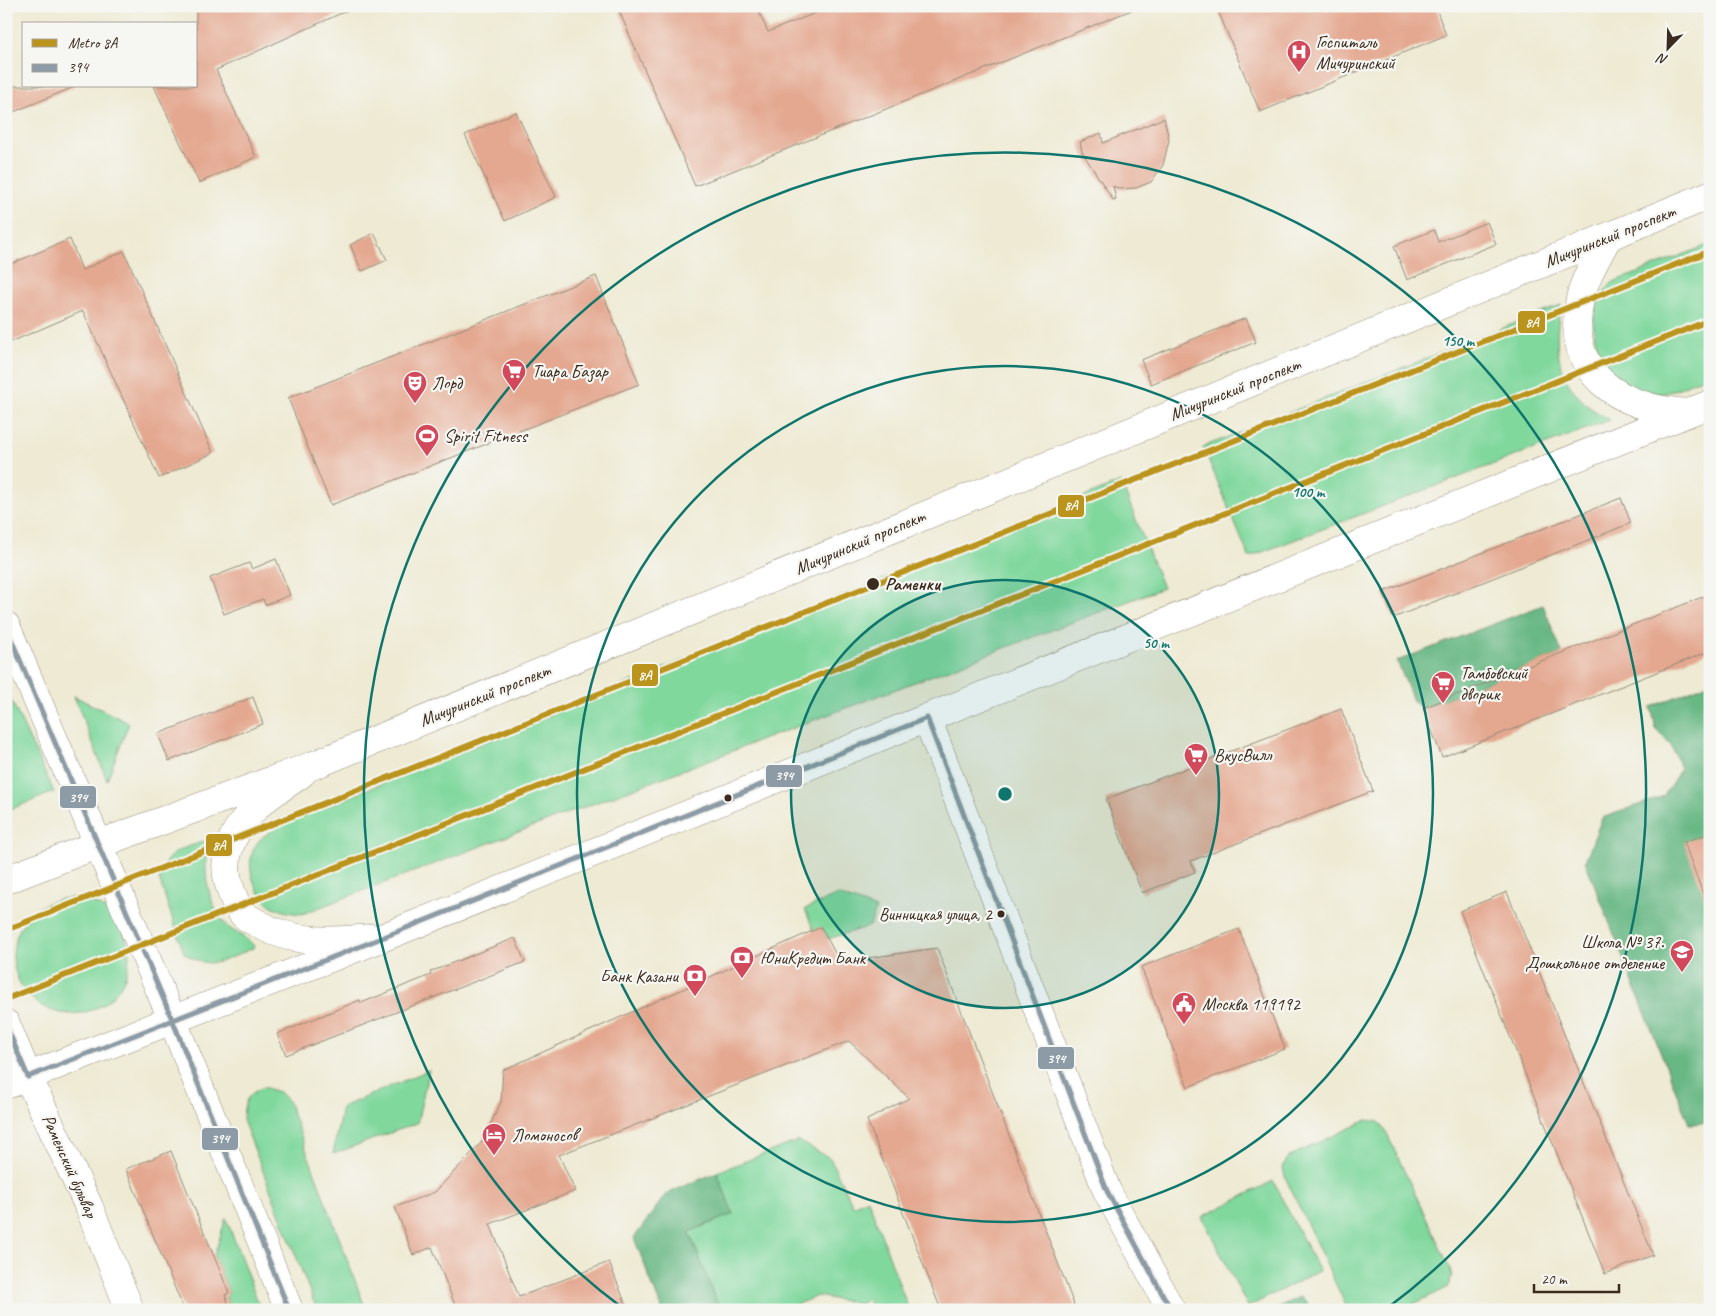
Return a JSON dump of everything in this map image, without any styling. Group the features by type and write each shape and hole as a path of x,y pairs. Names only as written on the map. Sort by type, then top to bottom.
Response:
{"main road":[{"name":"Мичуринский проспект","path":"6,880 98,844 314,765 1710,196"},
{"path":"1608,237 1592,266 1580,298 1577,328 1578,343 1582,357 1599,380 1608,388 1626,398 1666,411 1699,408"},
{"path":"17,1081 384,937 1699,408"},
{"path":"6,626 172,1019 289,1310"},
{"path":"927,718 1107,1191 1172,1310"},
{"path":"314,765 257,806 238,829 228,849 225,868 231,893 244,915 263,927 288,936 333,942 384,937"},
{"name":"Раменский бульвар","path":"6,1024 17,1081 89,1207 130,1310"}],"green space":[{"path":"1710,244 1710,374 1678,389 1660,394 1641,392 1624,383 1610,370 1600,354 1595,336 1594,317 1599,299 1611,284 1616,281"},
{"path":"1561,305 1557,333 1559,359 1563,371 1569,383 1587,405 1610,420 1249,557 1203,447"},
{"path":"1121,482 1163,588 302,914 285,911 269,904 255,884 251,868 252,852 261,839 280,825"},
{"path":"1543,605 1562,653 1423,708 1414,703 1397,661"},
{"path":"1710,683 1710,1123 1689,1124 1585,861 1602,818 1664,796 1681,768 1671,746 1656,729 1651,707"},
{"path":"6,689 54,792 6,811"},
{"path":"74,696 129,723 107,780"},
{"path":"208,840 206,873 214,906 226,925 254,946 226,960 210,963 194,959 184,953 159,879 166,862 176,852"},
{"path":"838,895 876,909 870,926 828,939 821,927 814,931 805,909"},
{"path":"71,898 93,902 112,915 125,934 129,956 125,978 112,997 93,1010 71,1014 49,1010 30,997 17,978 13,956 17,934 30,915 49,902"},
{"path":"429,1070 417,1123 333,1154 342,1107"},
{"path":"263,1087 279,1092 288,1101 366,1310 317,1310 243,1120 247,1099"},
{"path":"1367,1120 1379,1122 1385,1130 1450,1268 1452,1277 1447,1288 1401,1310 1348,1310 1285,1177 1283,1168 1288,1157"},
{"path":"798,1141 830,1158 853,1206 868,1199 909,1310 872,1310 867,1299 861,1304 817,1296 783,1310 720,1310 689,1232 733,1214 717,1172"},
{"path":"717,1172 733,1214 689,1232 720,1310 662,1310 634,1238 666,1194"},
{"path":"1273,1181 1319,1271 1248,1307 1202,1217"},
{"path":"226,1218 259,1305 246,1310 231,1310 226,1297 229,1293 214,1256"},
{"path":"1301,1296 1313,1310 1273,1310"}],"building":[{"path":"196,6 357,6 216,70 256,157 199,183 155,88 198,88 198,22 196,22"},
{"path":"617,6 756,6 768,32 833,6 1139,7 695,186"},
{"name":"Госпиталь Мичуринский","path":"1216,6 1435,6 1446,35 1260,112"},
{"path":"6,86 22,86 22,88 72,88 6,115"},
{"path":"516,112 556,197 505,221 465,135"},
{"path":"1164,118 1169,140 1163,165 1151,182 1136,188 1120,189 1113,186 1116,199 1113,200 1082,152 1080,142 1101,133 1103,143"},
{"path":"1487,222 1496,244 1407,280 1394,246 1434,230 1438,242"},
{"path":"374,233 387,260 362,271 350,245"},
{"path":"70,239 82,270 124,251 213,453 159,478 83,311 6,344 6,266"},
{"path":"596,276 639,384 331,505 288,398"},
{"path":"1246,318 1256,342 1151,384 1141,360"},
{"path":"1621,498 1631,523 1393,618 1383,592"},
{"path":"276,559 290,595 265,605 263,599 224,614 210,578 249,563 252,569"},
{"path":"1710,594 1710,651 1442,757 1423,708"},
{"path":"253,697 263,724 169,761 158,734"},
{"path":"1341,709 1373,791 1191,861 1195,872 1142,893 1106,799"},
{"path":"1710,833 1710,905 1707,905 1684,842"},
{"path":"1507,892 1653,1255 1605,1274 1460,911"},
{"path":"821,927 840,962 937,948 1076,1310 941,1310 867,1120 909,1098 849,1041 559,1155 575,1191 490,1224 519,1297 609,1262 628,1310 457,1310 432,1247 413,1255 395,1207 435,1192 482,1142 501,1102 503,1070"},
{"path":"1239,929 1285,1049 1188,1087 1141,967"},
{"path":"515,938 525,962 286,1055 277,1034 360,1000 361,1003 431,975 430,972"},
{"path":"171,1151 229,1293 225,1295 231,1310 184,1310 126,1169"}],"metro line":[{"name":"8А","path":"6,930 1710,251"},
{"name":"8А","path":"6,999 1710,320"}],"transit line":[{"name":"394","path":"6,627 172,1019 289,1310"},
{"name":"394","path":"6,1025 28,1077 384,937 927,718 1107,1191 1171,1310"}],"place":[{"name":"Госпиталь Мичуринский","path":"1299,73"},
{"name":"Тиара Базар","path":"514,392"},
{"name":"Лорд","path":"415,404"},
{"name":"Spirit Fitness","path":"427,457"},
{"name":"Раменки","path":"873,584"},
{"name":"Тамбовский дворик","path":"1443,704"},
{"name":"ВкусВилл","path":"1196,776"},
{"name":"Винницкая улица, 2","path":"1001,914"},
{"name":"Школа № 37. Дошкольное отделение","path":"1682,973"},
{"name":"ЮниКредит Банк","path":"742,979"},
{"name":"Банк Казани","path":"695,997"},
{"name":"Москва 119192","path":"1184,1025"},
{"name":"Ломоносов","path":"494,1156"}]}
